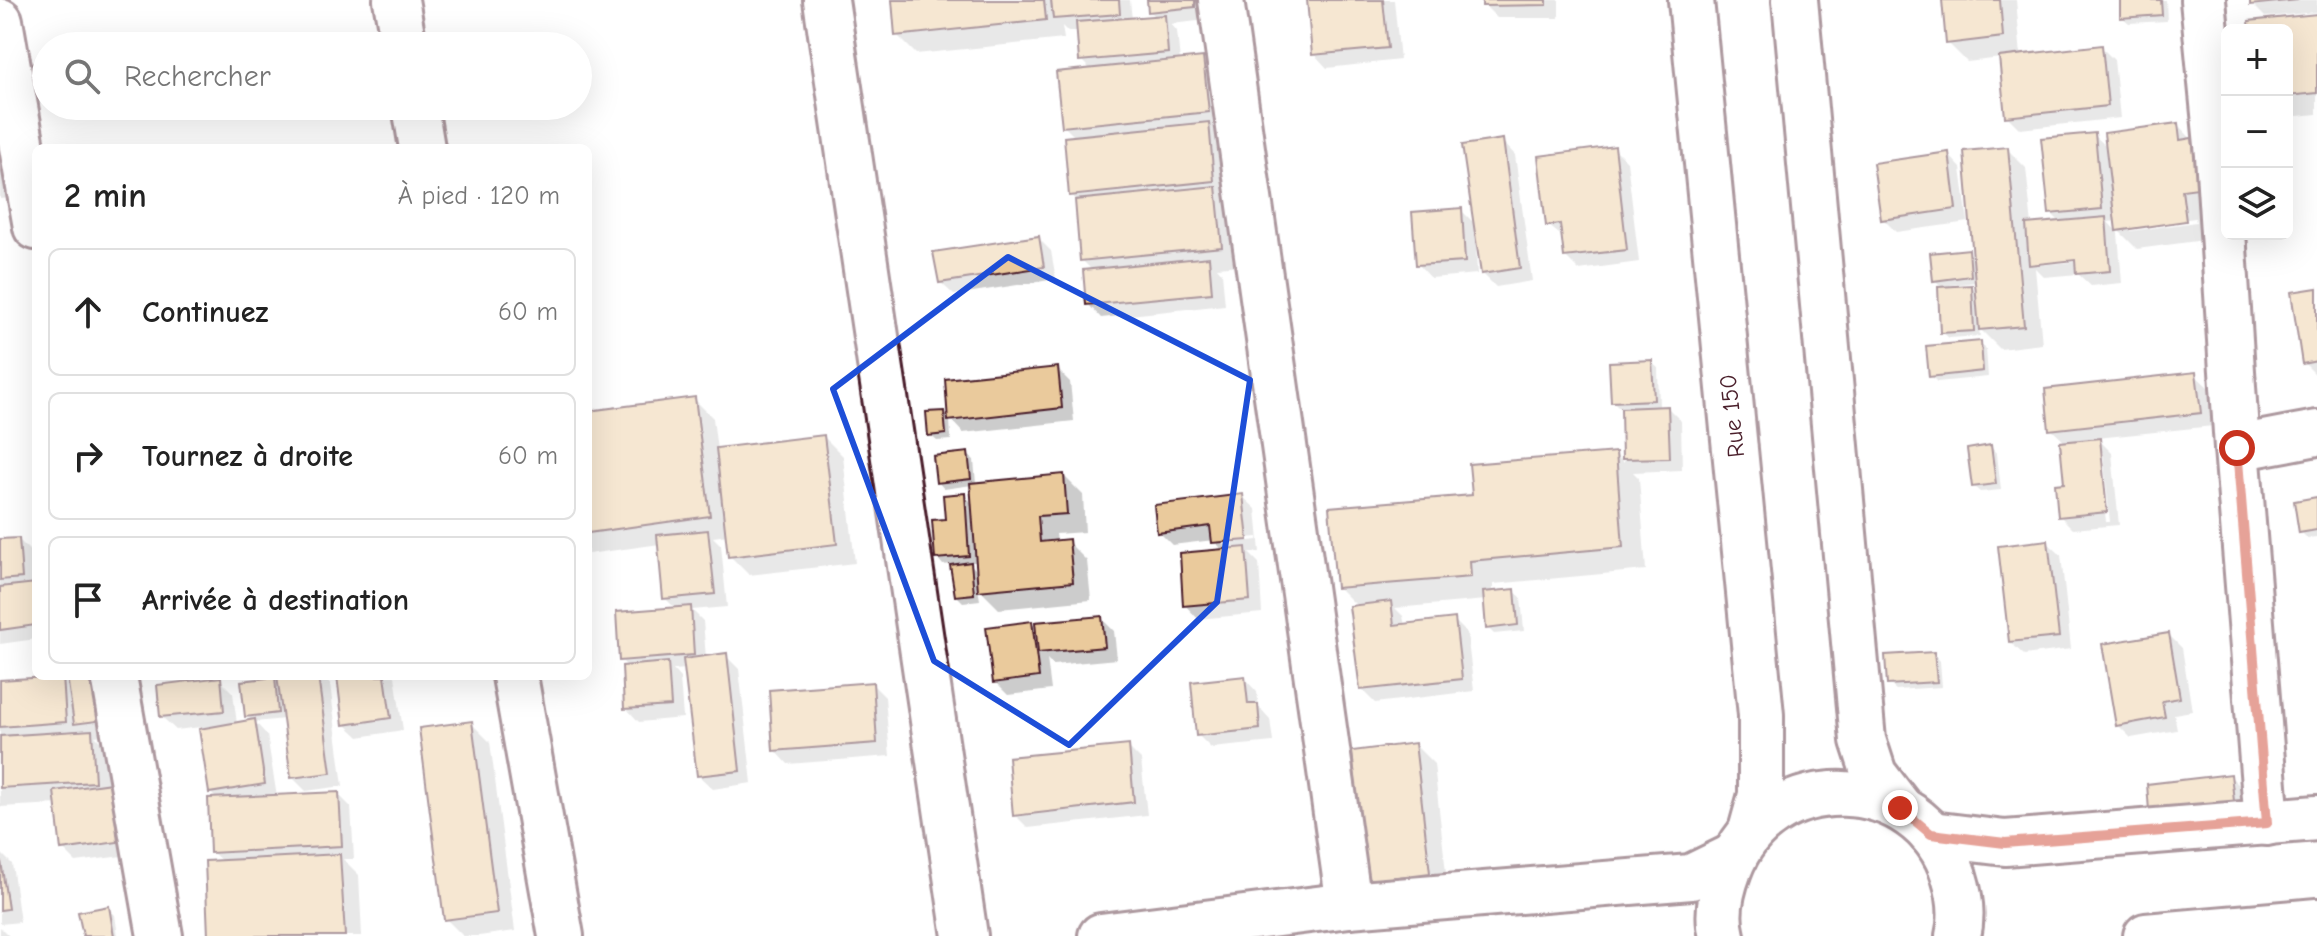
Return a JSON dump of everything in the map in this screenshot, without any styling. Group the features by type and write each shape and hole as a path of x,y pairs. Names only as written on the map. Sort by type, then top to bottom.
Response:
{"street":[{"path":"396,0 402,32"},
{"path":"826,0 965,936"},
{"path":"1221,0 1349,905"},
{"name":"Rue 150","path":"1691,0 1761,715 1761,795 1721,890 1722,936"},
{"path":"1795,0 1863,740 1874,774 1950,862 1959,894 1958,936"},
{"path":"2203,0 2218,155 2237,448 2267,823"},
{"path":"0,21 32,204"},
{"path":"417,120 421,144"},
{"path":"2237,448 2317,433"},
{"path":"115,680 160,936"},
{"path":"516,680 561,936"},
{"path":"1101,936 1349,905 1691,877 1742,844 1776,811 1806,797 1838,792 1870,796 1916,821 2005,843 2317,818"},
{"path":"2146,936 2317,921"}],"highlighted area":[{"path":"1008,257 1250,380 1217,602 1069,745 934,661 833,389"}],"building":[{"path":"892,0 1044,0 1046,20 895,36"},
{"path":"1051,0 1119,0 1120,14 1053,19"},
{"path":"1147,0 1195,0 1195,7 1148,12"},
{"path":"1307,0 1383,0 1388,48 1312,55"},
{"path":"1482,0 1547,0 1547,5 1482,6"},
{"path":"1942,0 2000,0 2003,37 1946,44"},
{"path":"2120,0 2161,0 2162,15 2120,18"},
{"path":"2250,0 2298,0 2250,5"},
{"path":"2317,14 2317,93 2293,95 2293,24 2249,24 2249,21"},
{"path":"1165,15 1168,53 1079,61 1076,22"},
{"path":"2102,45 2108,106 2005,117 1999,57"},
{"path":"1203,57 1209,112 1062,127 1056,72"},
{"path":"1209,122 1214,181 1069,196 1064,137"},
{"path":"2178,123 2180,140 2192,138 2198,188 2182,190 2186,221 2116,231 2104,133"},
{"path":"2095,133 2102,209 2049,214 2041,138"},
{"path":"1503,139 1520,268 1481,274 1462,145"},
{"path":"1615,146 1627,250 1564,257 1560,224 1546,226 1538,156"},
{"path":"2008,147 2024,326 1979,330 1964,151"},
{"path":"1949,152 1956,209 1881,220 1873,163"},
{"path":"1216,186 1222,247 1080,261 1075,200"},
{"path":"1462,208 1465,262 1416,265 1412,212"},
{"path":"2106,217 2110,271 2076,274 2075,260 2029,265 2026,224"},
{"path":"1039,236 1044,267 939,283 933,252"},
{"path":"1969,249 1971,276 1933,281 1930,253"},
{"path":"1209,257 1212,293 1086,305 1083,270"},
{"path":"1972,285 1974,331 1940,333 1938,287"},
{"path":"2317,288 2317,361 2302,364 2291,292"},
{"path":"1981,341 1983,371 1929,377 1926,346"},
{"path":"1652,360 1654,400 1611,402 1609,362"},
{"path":"1058,367 1062,408 948,421 945,379"},
{"path":"2196,372 2201,413 2049,430 2045,389"},
{"path":"695,397 710,516 592,532 592,410"},
{"path":"1668,406 1670,458 1622,459 1621,408"},
{"path":"944,411 946,434 928,436 926,412"},
{"path":"824,435 837,544 728,557 716,448"},
{"path":"2100,438 2107,512 2058,517 2055,484 2064,483 2060,442"},
{"path":"1991,445 1996,484 1972,487 1967,449"},
{"path":"968,452 971,479 936,483 933,456"},
{"path":"1616,452 1623,547 1470,561 1471,577 1336,588 1329,507 1472,495 1469,464"},
{"path":"1064,474 1067,514 1038,516 1040,542 1069,539 1073,582 978,591 970,483"},
{"path":"965,493 969,556 935,559 932,520 945,519 943,495"},
{"path":"1243,494 1248,540 1212,543 1210,526 1157,533 1154,505"},
{"path":"2317,497 2317,530 2299,533 2294,501"},
{"path":"708,530 715,594 663,599 657,535"},
{"path":"19,538 22,578 0,580 0,539"},
{"path":"2048,540 2059,637 2009,642 1998,546"},
{"path":"1246,547 1250,600 1183,606 1180,553"},
{"path":"971,562 974,594 955,596 950,565"},
{"path":"32,583 32,626 0,630 0,587"},
{"path":"1515,589 1518,625 1486,629 1483,592"},
{"path":"1391,601 1394,625 1455,618 1462,679 1360,690 1349,606"},
{"path":"691,606 694,655 619,661 616,612"},
{"path":"1102,616 1105,647 1038,653 1035,622"},
{"path":"1032,621 1039,677 993,683 986,627"},
{"path":"2169,633 2180,698 2162,701 2165,717 2116,726 2102,644"},
{"path":"1934,652 1937,682 1887,685 1885,655"},
{"path":"727,653 740,771 697,776 683,659"},
{"path":"668,662 671,706 624,709 622,666"},
{"path":"1245,676 1248,704 1258,704 1260,729 1196,736 1191,682"},
{"path":"0,680 63,680 66,722 0,727"},
{"path":"68,680 99,680 105,720 74,724"},
{"path":"221,680 224,711 160,717 157,685"},
{"path":"275,680 278,713 245,717 241,681"},
{"path":"278,680 319,680 331,773 291,778"},
{"path":"337,680 386,680 391,718 343,725"},
{"path":"873,682 877,743 773,751 769,690"},
{"path":"255,719 265,784 209,793 199,729"},
{"path":"472,721 497,913 444,920 419,728"},
{"path":"92,730 95,782 0,788 0,736"},
{"path":"1415,743 1430,873 1366,881 1352,751"},
{"path":"1129,745 1134,802 1013,816 1008,757"},
{"path":"2231,774 2234,801 2149,811 2147,784"},
{"path":"111,783 118,842 61,850 54,791"},
{"path":"339,792 342,846 210,853 208,798"},
{"path":"0,854 8,909 0,910"},
{"path":"340,854 345,936 208,936 205,861"},
{"path":"109,906 114,936 83,936 78,912"}],"route":[{"path":"1900,808 1931,834 2005,843 2267,823 2237,448"}]}
